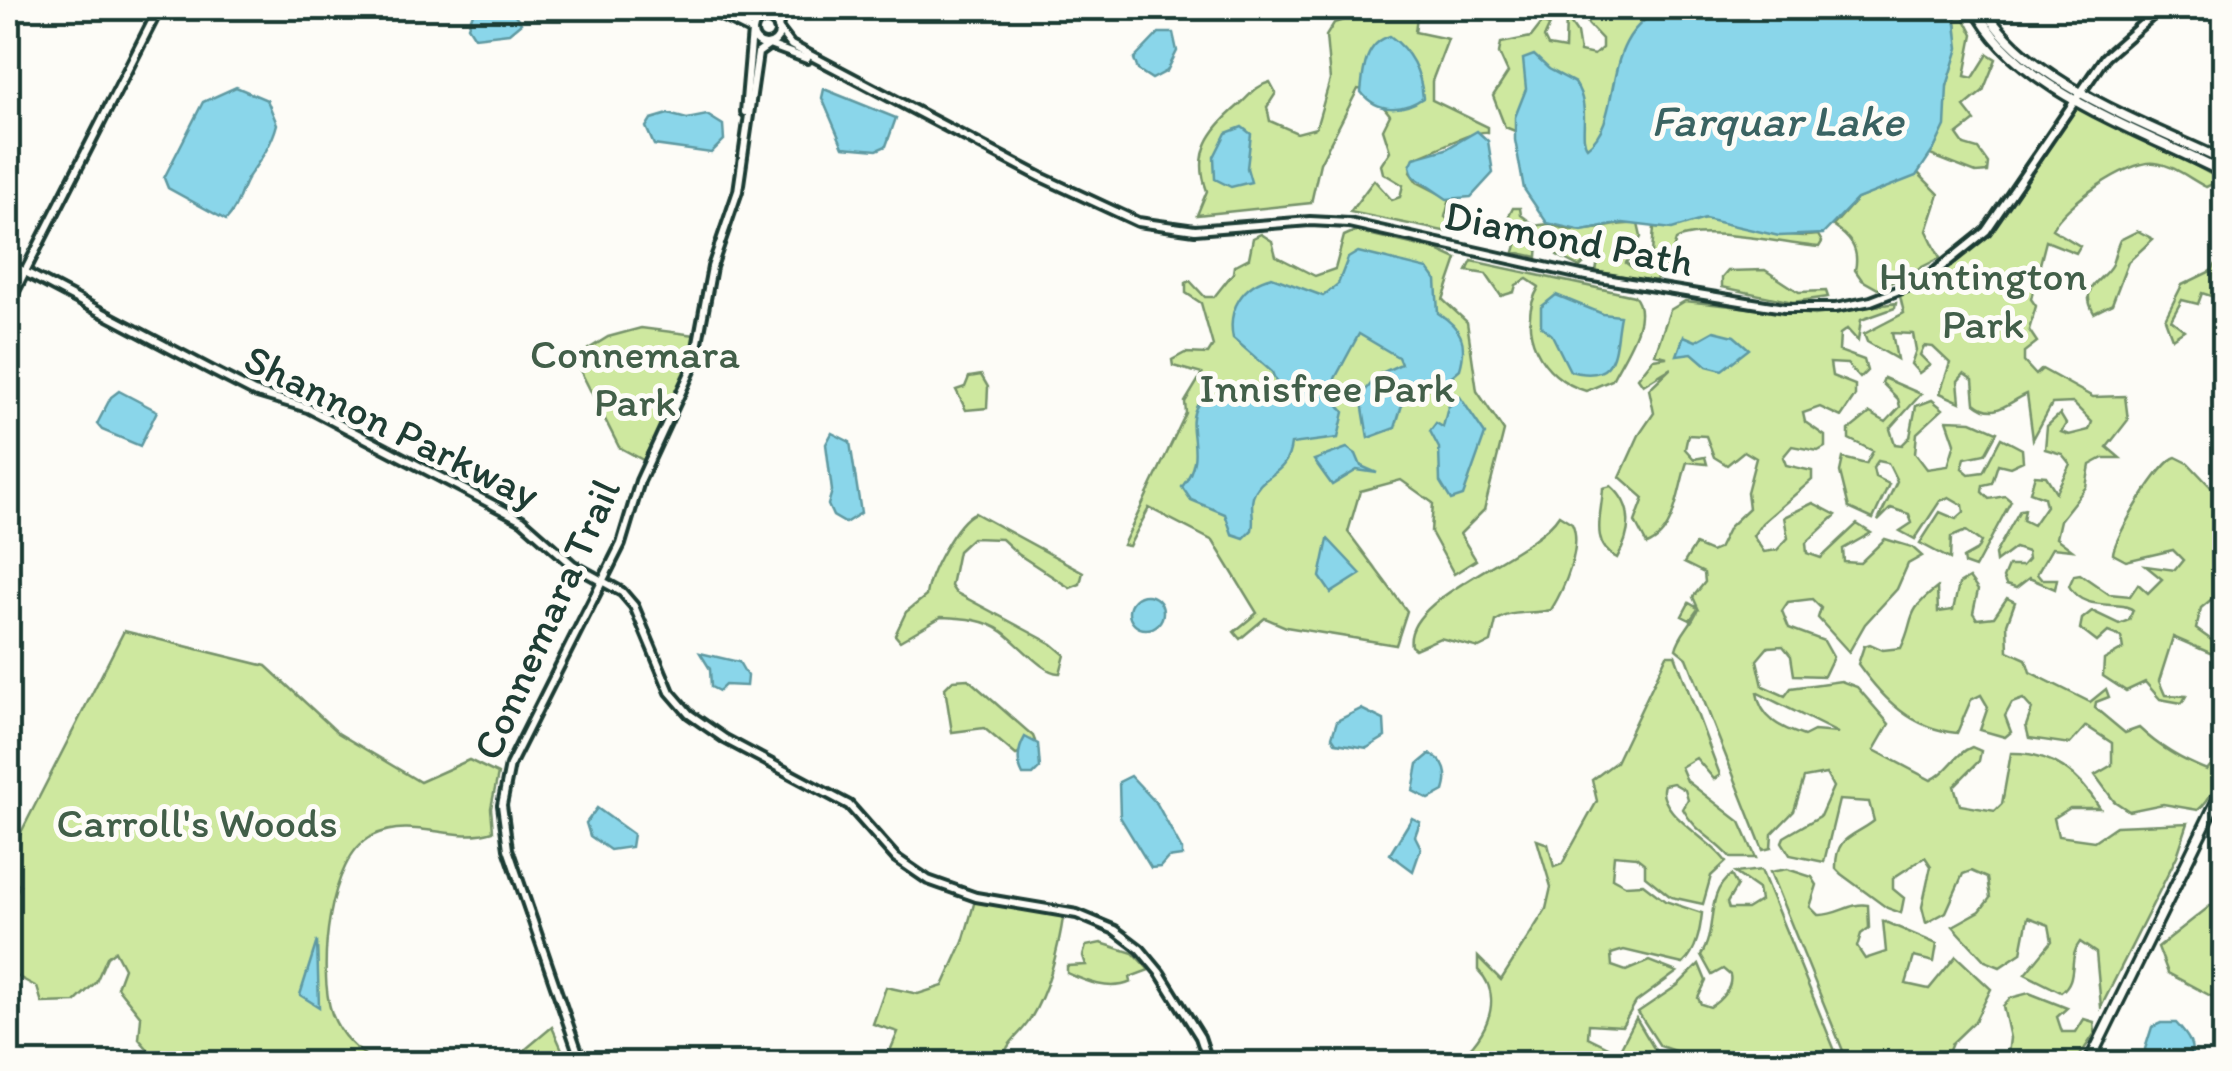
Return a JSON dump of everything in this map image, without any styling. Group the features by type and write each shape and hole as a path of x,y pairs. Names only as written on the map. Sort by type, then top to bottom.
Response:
{"main road":[{"path":"1974,8 1993,39 2018,64 2224,174"},
{"path":"1984,8 2027,60 2078,95 2224,162"},
{"path":"2088,1064 2224,786"}],"street":[{"path":"8,306 160,8"},
{"name":"Diamond Path","path":"705,8 744,24 768,45 865,87"},
{"name":"Diamond Path","path":"717,8 773,21 786,42 865,87 1111,212 1152,225 1194,230 1310,221 1349,223 1581,275 1813,310 1871,302 1898,292 1966,251 2007,205 2078,95 2129,32 2161,8"},
{"path":"753,35 763,19 779,8"},
{"path":"768,45 777,38 779,8"},
{"name":"Connemara Trail","path":"744,143 745,82 753,35"},
{"name":"Connemara Trail","path":"582,1064 512,863 502,805 510,765 621,544 640,481 694,364 712,267 738,191 754,66 758,54 768,45"},
{"name":"Shannon Parkway","path":"8,263 227,378 308,408 522,520 574,565 603,581 634,606 670,692 689,714 725,739 839,798 896,858 928,880 976,897 1076,914 1114,930 1140,949 1160,973 1200,1037 1209,1064"}],"green space":[{"path":"1378,8 1418,8 1415,32 1448,39 1432,81 1432,100 1488,127 1488,132 1414,158 1410,172 1417,182 1450,199 1445,217 1458,227 1458,234 1350,212 1374,180 1392,200 1400,197 1403,185 1383,173 1381,165 1390,151 1383,129 1390,115 1371,91 1358,89 1320,163 1311,203 1197,215 1207,191 1203,154 1219,124 1256,89 1270,82 1276,93 1267,107 1270,121 1297,133 1316,128 1330,80 1326,36 1334,23 1360,15 1369,18"},
{"path":"1583,8 1667,8 1595,157 1534,119 1515,131 1505,127 1493,96 1508,73 1499,53 1501,43 1531,37 1542,23 1550,25 1544,38 1548,46 1565,49 1566,17 1577,33 1580,52 1594,55 1602,48 1602,39 1588,24"},
{"path":"1954,8 1959,8 1973,35 1965,76 1973,78 1988,54 1996,59 1983,91 1964,107 1975,121 1957,135 1964,145 1978,149 1988,163 1987,172 1976,173 1930,155 1941,130 1956,47"},
{"name":"Huntington Park","path":"2079,95 2161,134 2152,142 2221,180 2206,187 2169,166 2143,164 2098,186 2070,208 2052,229 2080,246 2076,253 2046,241 2031,299 2036,306 2029,330 2037,342 2024,352 2024,362 2036,375 2042,369 2093,397 2125,396 2128,420 2107,447 2120,458 2103,458 2090,465 2086,487 2060,520 2056,538 2072,550 2052,548 2037,574 2041,579 2057,579 2055,589 2029,578 2016,588 2006,585 2003,578 2008,566 2022,566 2028,559 2027,552 2015,548 1996,562 1995,554 2020,510 2025,509 2023,520 2033,525 2046,506 2044,497 2030,492 2035,475 2046,476 2056,492 2070,464 2062,454 2045,449 2047,426 2060,414 2066,424 2061,432 2069,435 2089,430 2092,422 2073,403 2052,404 2033,439 2027,394 1995,410 1982,408 1975,403 1973,380 1964,374 1958,381 1960,402 1940,393 1950,363 1933,347 1924,346 1920,355 1930,365 1919,373 1911,364 1916,350 1913,334 1892,333 1897,359 1867,342 1864,334 1904,313 1899,292 1958,252 1982,229 2021,181"},
{"path":"1918,173 1939,194 1927,231 1940,258 1878,289 1862,280 1855,270 1852,244 1833,226 1857,199"},
{"path":"1513,208 1520,208 1521,215 1536,226 1582,230 1638,224 1641,237 1626,263 1634,269 1652,253 1654,227 1701,219 1789,235 1818,235 1822,242 1819,247 1723,235 1688,236 1676,240 1672,253 1677,264 1667,265 1655,281 1596,272 1599,254 1593,240 1581,246 1585,262 1580,267 1557,255 1555,243 1548,238 1538,242 1537,257 1514,252 1519,235 1508,218"},
{"name":"Innisfree Park","path":"1355,231 1437,250 1457,259 1443,300 1467,322 1477,391 1504,431 1484,510 1460,534 1476,560 1454,574 1431,532 1433,503 1401,480 1360,491 1348,532 1407,611 1396,645 1286,627 1265,618 1240,639 1234,632 1257,613 1213,541 1149,508 1129,546 1123,545 1186,413 1185,402 1202,374 1173,366 1172,360 1185,353 1208,354 1213,346 1201,303 1186,293 1186,283 1190,281 1205,297 1214,297 1234,266 1249,258 1253,238 1261,234 1272,241 1276,256 1315,276 1335,269 1344,236"},
{"path":"2138,231 2153,239 2128,262 2112,304 2094,313 2090,290 2112,264 2120,240"},
{"path":"2224,253 2224,284 2211,296 2202,293 2198,304 2182,300 2171,320 2184,330 2172,338 2165,319 2182,285 2211,271"},
{"path":"1472,261 1634,296 1639,305 1638,326 1612,380 1586,391 1556,375 1536,349 1531,334 1532,303 1539,287 1527,279 1516,285 1514,292 1501,296 1486,274 1467,271"},
{"path":"1765,270 1799,292 1826,291 1828,297 1793,302 1722,287 1722,278 1728,271"},
{"path":"1685,301 1815,315 1896,303 1895,308 1861,320 1858,341 1847,329 1840,334 1839,351 1864,360 1867,371 1860,378 1847,364 1830,363 1832,376 1855,385 1855,396 1841,417 1820,407 1803,413 1805,422 1825,436 1825,447 1818,451 1792,446 1783,457 1786,465 1812,471 1812,480 1762,523 1753,536 1764,552 1777,550 1788,538 1784,517 1813,503 1836,515 1806,543 1807,553 1821,558 1857,524 1871,533 1843,549 1844,562 1860,563 1885,539 1912,547 1922,556 1908,564 1897,589 1865,624 1849,652 1818,618 1821,608 1812,599 1788,602 1782,611 1789,628 1824,641 1833,657 1824,676 1794,675 1791,656 1783,646 1768,647 1757,660 1763,686 1785,696 1791,688 1841,681 1857,687 1889,724 1874,750 1931,780 1966,750 1972,747 1981,751 1979,761 1954,786 1960,805 1995,811 2002,804 2011,753 2026,754 2063,767 2100,808 2070,808 2054,818 2058,836 2094,841 2116,826 2188,823 2177,856 2101,1007 2096,953 2080,942 2070,981 2061,992 2025,974 2052,941 2049,925 2028,917 2021,953 2000,967 1985,961 1953,926 1980,911 1990,898 1987,878 1971,871 1963,874 1946,912 1926,923 1922,907 1931,866 1925,857 1893,878 1893,889 1904,898 1901,913 1887,908 1841,874 1836,869 1842,843 1874,821 1869,802 1839,800 1824,862 1790,855 1782,842 1784,837 1820,816 1833,787 1826,774 1804,778 1794,811 1772,834 1771,848 1763,850 1687,658 1676,649 1698,609 1690,620 1682,616 1689,603 1698,608 1693,597 1705,582 1704,573 1684,563 1695,545 1711,552 1718,549 1729,527 1749,508 1747,492 1756,458 1744,451 1727,465 1714,457 1706,436 1688,435 1685,449 1694,459 1705,457 1707,464 1687,462 1670,521 1657,539 1647,545 1635,522 1644,498 1620,477 1654,413 1649,389 1671,368 1643,385 1638,378 1653,359 1667,357 1655,354 1670,310","holes":["1757,693 1838,733 1814,731 1804,736 1788,730 1768,716"]},
{"name":"Connemara Park","path":"641,328 695,335 681,387 643,460 619,447 574,358 608,337"},
{"path":"981,375 988,387 987,408 966,410 956,390 965,387 969,377"},
{"path":"1884,378 1921,394 1890,429 1895,444 1902,445 1910,437 1916,406 1932,400 1943,409 1917,433 1915,453 1927,469 1948,466 1955,443 1947,420 1972,421 1997,432 1985,454 1965,458 1962,468 1969,474 1983,472 2001,438 2022,449 2023,461 2010,467 1998,464 1992,483 1983,485 1982,492 1989,499 2005,496 2011,501 1975,568 1964,564 1963,558 1977,550 1981,542 1966,531 1951,537 1950,559 1920,543 1940,512 1956,519 1964,512 1963,505 1949,497 1940,501 1915,539 1900,531 1912,523 1909,514 1891,508 1878,521 1897,481 1888,463 1878,461 1873,468 1875,477 1889,484 1873,519 1849,508 1840,472 1843,458 1866,464 1873,451 1849,439 1849,430 1870,413 1886,422 1900,407 1898,399 1882,383"},
{"path":"2176,457 2188,463 2224,501 2224,589 2201,608 2196,629 2224,649 2224,659 2173,637 2159,681 2165,695 2186,696 2182,703 2160,699 2145,682 2126,691 2103,676 2104,660 2123,649 2121,637 2108,632 2097,642 2080,629 2082,619 2092,611 2119,624 2129,620 2133,610 2084,600 2069,586 2074,575 2080,574 2109,594 2130,596 2138,584 2148,593 2162,579 2146,566 2175,570 2183,560 2173,550 2126,561 2113,554 2139,501 2160,471"},
{"path":"1611,486 1624,503 1628,521 1617,558 1603,545 1599,527 1603,488"},
{"path":"975,513 1083,572 1080,584 1070,588 1002,539 972,538 958,551 951,586 955,592 1052,644 1065,655 1060,673 1039,664 996,628 974,620 941,617 900,641 895,635 906,612 926,596 952,537"},
{"path":"1559,515 1572,523 1574,555 1551,610 1502,617 1496,621 1491,642 1479,648 1440,638 1415,649 1411,646 1414,628 1427,610 1545,531"},
{"path":"1969,578 1978,590 1973,613 1977,619 1994,617 2007,598 2015,602 2007,624 2008,651 2026,659 2030,672 2090,702 2106,689 2109,697 2096,702 2095,708 2125,733 2139,728 2171,753 2207,770 2215,760 2222,761 2218,781 2202,806 2198,810 2163,804 2129,811 2114,801 2095,775 2112,765 2112,743 2086,726 2070,744 2029,738 2026,726 2032,709 2023,699 2012,703 2005,716 2011,732 2005,737 1980,730 1988,707 1981,695 1971,700 1957,733 1926,726 1889,701 1858,664 1864,646 1901,648 1919,604 1937,588 1938,612 1953,610 1959,584"},
{"name":"Carroll's Woods","path":"124,631 266,666 338,733 420,782 469,760 498,774 491,808 493,831 387,831 372,836 357,848 345,867 336,890 326,945 328,995 332,1014 345,1036 377,1063 160,1063 139,1039 141,1017 117,987 124,968 115,951 107,957 96,982 75,1002 42,1003 37,987 13,974 8,908 20,885 8,878 8,858"},
{"path":"1667,655 1675,655 1720,775 1714,779 1696,758 1681,767 1687,781 1740,822 1756,858 1731,858 1688,817 1683,809 1688,800 1685,790 1673,783 1664,785 1663,795 1676,816 1726,862 1711,876 1703,904 1671,897 1645,876 1645,864 1636,857 1614,855 1612,878 1625,885 1643,884 1665,901 1702,913 1697,940 1688,959 1683,964 1624,950 1611,954 1612,966 1626,971 1649,961 1677,972 1636,1002 1622,1026 1589,1024 1588,1037 1608,1047 1603,1063 1558,1063 1542,1058 1539,1063 1452,1063 1473,1045 1488,1020 1491,994 1478,970 1478,957 1501,980 1546,909 1551,887 1537,840 1548,844 1554,867 1562,864 1597,801 1592,780 1616,762"},
{"path":"968,679 1033,736 1035,741 1026,752 1016,755 984,728 952,732 945,688 953,680"},
{"path":"1787,869 1812,877 1817,885 1810,907 1818,915 1868,905 1869,928 1861,934 1857,947 1865,959 1886,952 1883,921 1937,944 1934,962 1914,957 1906,984 1929,989 1956,956 1991,989 1975,1021 1952,1043 1944,1063 1848,1063 1770,872"},
{"path":"1761,870 1840,1063 1710,1063 1660,1046 1638,1012 1678,985 1699,964 1706,981 1698,998 1701,1004 1710,1007 1722,998 1730,985 1730,975 1723,969 1712,975 1701,955 1717,892 1731,875 1737,886 1727,903 1729,909 1747,909 1760,901 1758,889 1735,873"},
{"path":"2224,895 2224,1003 2168,973 2158,947"},
{"path":"976,897 1064,912 1052,966 1031,1018 1010,1044 1003,1063 885,1063 898,1032 873,1024 886,987 918,994 943,986 963,942"},
{"path":"1101,943 1133,953 1149,970 1130,977 1131,982 1115,986 1067,973 1067,966 1086,965 1086,946"},
{"path":"2029,993 2067,1008 2057,1017 2062,1032 2076,1032 2084,1019 2094,1022 2095,1033 2075,1063 2044,1059 2007,1063 2010,1038 2003,1006 2010,998"},
{"path":"1636,1018 1655,1050 1675,1061 1613,1063"},
{"path":"552,1027 568,1063 508,1064"}],"water":[{"path":"475,8 510,8 521,23 509,33 475,37 468,26"},
{"name":"Farquar Lake","path":"1667,8 1954,8 1959,48 1947,86 1945,126 1916,176 1857,199 1823,234 1779,236 1705,219 1672,229 1623,223 1582,231 1547,223 1524,189 1515,140 1515,117 1526,89 1523,59 1534,55 1549,69 1575,83 1583,102 1587,147 1606,116 1621,55 1630,36 1645,20"},
{"path":"1159,33 1173,33 1177,51 1167,71 1152,79 1138,70 1134,59"},
{"path":"1390,36 1409,55 1422,88 1423,98 1399,108 1382,107 1361,92 1370,51"},
{"path":"236,87 267,100 277,124 226,220 168,188 164,178 203,102"},
{"path":"824,89 896,118 886,146 877,150 843,147 822,98"},
{"path":"668,114 687,119 707,115 723,125 724,140 711,153 654,145 646,127 651,119"},
{"path":"1242,127 1251,134 1247,168 1251,182 1231,187 1215,179 1214,157 1226,133"},
{"path":"1477,131 1488,141 1493,173 1471,197 1447,199 1413,176 1410,166 1414,158 1446,149"},
{"path":"1358,252 1428,269 1436,280 1438,313 1461,336 1460,369 1440,386 1406,392 1395,428 1368,438 1361,396 1379,374 1401,364 1398,357 1359,334 1331,386 1330,393 1344,412 1338,438 1291,444 1284,463 1253,497 1252,530 1244,538 1232,534 1225,514 1191,500 1182,487 1194,463 1193,423 1198,404 1258,395 1278,387 1272,372 1233,338 1235,308 1252,286 1272,277 1323,296 1338,284 1348,258"},
{"path":"1556,295 1603,314 1620,316 1611,361 1598,373 1570,371 1552,335 1541,326 1541,307"},
{"path":"1714,331 1734,336 1749,349 1722,370 1707,366 1692,353 1677,355 1684,336 1696,341"},
{"path":"119,391 157,411 140,446 102,430 97,424 111,397"},
{"path":"1460,397 1485,434 1463,496 1451,500 1440,482 1439,448 1430,431 1436,423 1443,427 1448,407"},
{"path":"832,433 850,442 861,513 845,523 833,516 828,505 832,491 826,444"},
{"path":"1347,448 1356,454 1361,466 1377,473 1357,470 1332,485 1314,460"},
{"path":"1328,539 1361,574 1331,593 1320,577"},
{"path":"1146,595 1158,600 1163,612 1158,624 1146,629 1134,624 1129,612 1134,600"},
{"path":"700,653 739,662 747,676 746,686 725,685 719,691 711,687 710,669"},
{"path":"1361,709 1384,720 1385,737 1367,748 1336,743 1332,737 1337,721"},
{"path":"1025,737 1038,744 1040,768 1033,775 1023,775 1019,765"},
{"path":"1430,754 1443,764 1446,780 1444,791 1429,799 1413,791 1418,764"},
{"path":"1131,776 1157,804 1182,850 1182,856 1168,858 1160,867 1151,868 1120,817 1119,782"},
{"path":"597,808 633,834 631,847 610,850 590,836 586,823"},
{"path":"1412,818 1420,822 1415,836 1421,848 1413,871 1390,854"},
{"path":"317,941 319,1007 300,995"},
{"path":"2176,1023 2187,1036 2192,1051 2189,1063 2148,1063 2145,1049 2152,1027"}]}
